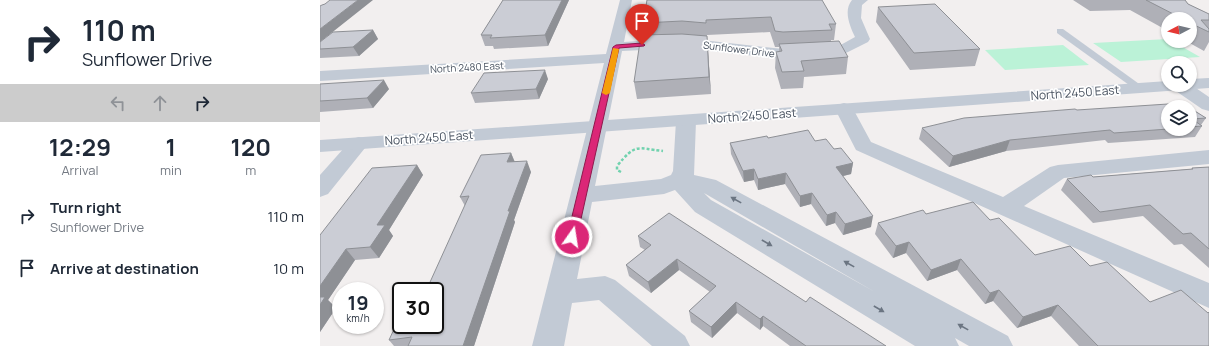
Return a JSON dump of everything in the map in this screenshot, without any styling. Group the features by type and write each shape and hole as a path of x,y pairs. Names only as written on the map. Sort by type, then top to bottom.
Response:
{"street":[{"path":"548,346 626,0"},
{"name":"Sunflower Drive","path":"615,52 684,43 783,54 840,51 863,39 854,18 856,3 862,0"},
{"name":"North 2480 East","path":"320,76 615,52"},
{"path":"1197,84 1209,83"},
{"name":"North 2450 East","path":"320,146 1161,86"},
{"path":"1190,92 1209,105"},
{"path":"844,110 864,146 1209,296"},
{"path":"582,195 664,186 679,180 683,176 684,171 686,120"},
{"path":"320,189 359,143"},
{"path":"1004,207 1058,172 1209,157"},
{"path":"679,180 704,206 943,346"},
{"path":"679,180 708,185 997,346"},
{"path":"560,292 605,288 674,346"}],"lane":[{"path":"1060,31 1139,88"}],"path":[{"path":"622,173 617,170 617,166 626,154 633,149 643,148 670,151"}],"green space":[{"path":"1161,39 1161,48 1184,48 1200,57 1161,56 1161,59 1121,62 1093,43"},
{"path":"1063,45 1089,65 1005,70 985,50"}],"building":[{"path":"330,0 358,0 320,29 320,6"},
{"path":"503,0 562,0 545,35 490,38 492,35 481,35"},
{"path":"647,0 822,0 836,24 829,24 832,30 783,32 775,31 771,17 706,20 706,23 682,21 643,23"},
{"path":"1146,0 1185,0 1188,4 1209,14 1209,20 1201,20 1209,29 1209,32 1197,26 1197,12 1169,12"},
{"path":"935,4 980,49 914,53 878,7"},
{"path":"373,30 353,47 320,49 320,42 333,32"},
{"path":"682,34 707,36 709,77 634,82 641,35"},
{"path":"839,41 848,57 801,61 804,71 782,72 776,52 782,51 779,44"},
{"path":"545,70 536,89 471,93 484,73"},
{"path":"384,80 367,98 320,101 320,84"},
{"path":"1161,104 1161,130 1114,133 1110,130 1010,140 953,156 922,128 964,118"},
{"path":"1197,112 1206,118 1197,119"},
{"path":"808,130 815,141 826,139 834,149 841,148 853,163 836,167 873,216 845,224 836,212 827,215 812,193 800,196 786,173 758,179 754,169 743,171 730,143 767,136 768,138"},
{"path":"511,153 507,162 527,161 508,211 510,211 463,346 408,346 412,337 389,340 392,334 444,334 444,282 430,282 469,196 460,197 481,155"},
{"path":"417,165 377,225 385,225 370,247 346,249 320,286 320,235 372,168"},
{"path":"1209,167 1209,249 1191,233 1183,234 1150,205 1100,212 1067,179 1091,175 1093,177"},
{"path":"973,202 990,220 999,218 1035,255 1070,246 1090,266 1107,262 1150,302 1181,290 1208,313 1209,312 1209,346 1098,346 1058,305 1023,317 999,290 990,293 961,259 931,270 909,242 896,246 878,223 923,210 926,214"},
{"path":"669,213 806,302 810,297 886,346 806,346 763,316 760,319 736,302 711,327 689,311 716,286 677,259 648,282 626,265 651,245 638,236"},
{"path":"320,297 325,297 320,305"}],"slow traffic":[{"path":"606,93 615,49"}],"route":[{"path":"572,237 616,47 642,45"}]}
